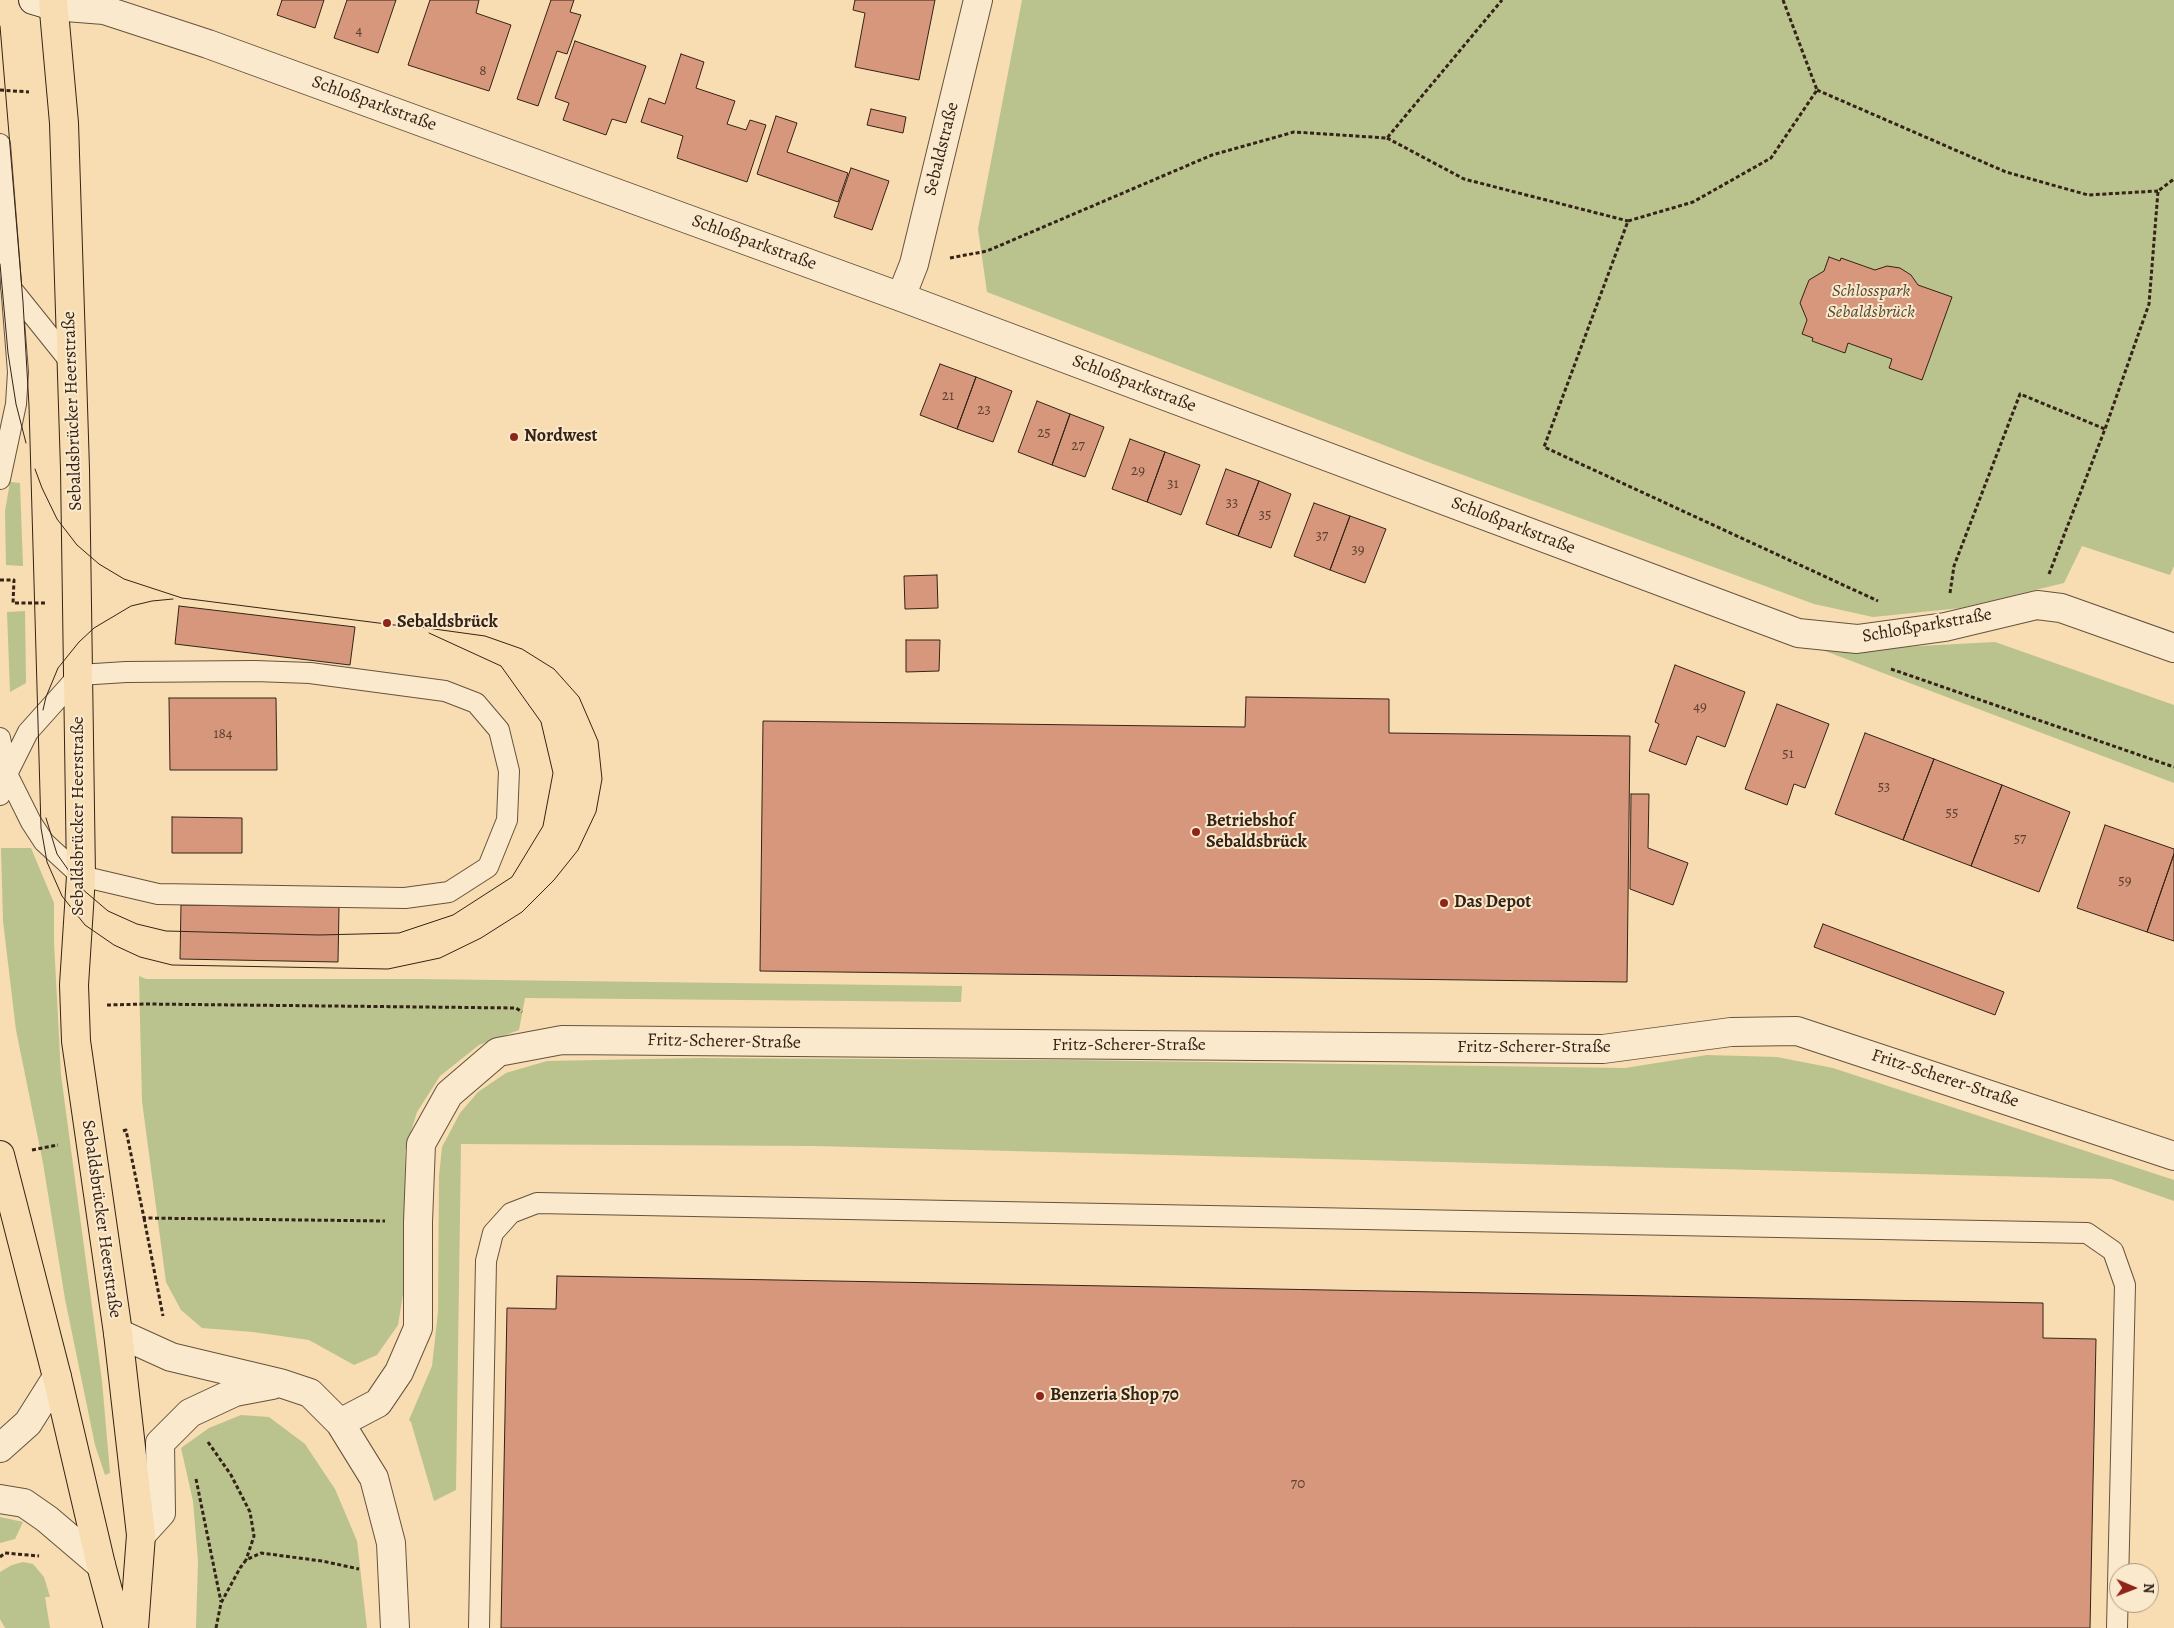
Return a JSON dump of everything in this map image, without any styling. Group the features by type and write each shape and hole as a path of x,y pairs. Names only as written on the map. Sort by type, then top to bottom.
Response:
{"main road":[{"name":"Sebaldsbrücker Heerstraße","path":"46,2 64,123 72,364 78,593 81,876 74,985 76,1041 118,1333 141,1535 134,1628"},
{"path":"0,1156 8,1213 57,1377 101,1565 118,1628"}],"street":[{"name":"Sebaldstraße","path":"902,297 914,264 978,0"},
{"name":"Schloßparkstraße","path":"46,2 98,5 208,44 902,297 1798,632 1857,639 1945,626 2038,605 2061,608 2174,648"},
{"name":"Fritz-Scherer-Straße","path":"340,1423 378,1403 399,1372 418,1328 418,1222 421,1144 449,1094 498,1052 562,1040 1603,1050 1731,1032 1797,1031 2174,1156"},
{"path":"118,1333 171,1357 280,1383 310,1393 340,1423 374,1478 390,1543 395,1628"},
{"path":"0,1448 28,1423 57,1377"},
{"path":"141,1535 161,1513 160,1443 190,1413 235,1392 280,1383"},
{"path":"0,1499 24,1503 47,1519 101,1565"}],"lane":[{"path":"0,144 18,372 16,404 0,480"},
{"path":"11,288 72,364"},
{"path":"0,738 7,774 44,842 81,876 158,894 406,898 449,892 488,867 507,820 509,771 499,730 476,703 446,691 310,674 273,672 126,672 79,675 28,732 7,774 0,795"},
{"path":"479,1628 486,1261 493,1233 511,1213 537,1203 2087,1233 2112,1251 2125,1285 2117,1628"}],"path":[{"path":"1387,138 1502,0"},
{"path":"1783,0 1817,90 2006,172 2088,195 2158,191 2174,180"},
{"path":"914,264 987,251 1212,155 1294,132 1387,138 1464,179 1628,222 1694,202 1771,158 1817,90"},
{"path":"2038,605 2150,304 2158,191"},
{"path":"1628,222 1544,447 1881,602"},
{"path":"1945,626 1954,566 2020,394 2105,429"},
{"path":"0,580 14,580 13,603 46,603 46,593 78,593"},
{"path":"1857,639 1889,668 2174,768"},
{"path":"75,1006 155,1004 516,1008 562,1040"},
{"path":"0,1156 126,1130 144,1218 418,1222"},
{"path":"195,1476 221,1603"},
{"path":"216,1628 221,1603 243,1564 246,1560 261,1553 322,1561 392,1577"}],"green space":[{"name":"Schlosspark Sebaldsbrück","path":"1022,0 2174,0 2174,566 2170,575 2082,546 2064,583 1961,608 1873,617 1814,604 1425,461 987,292 978,229"},
{"path":"10,482 20,483 23,566 6,565 5,511"},
{"path":"25,611 26,683 10,692 7,612"},
{"path":"1995,642 2174,705 2174,783 1825,651"},
{"path":"1,848 31,848 54,903 54,942 61,1075 102,1381 110,1473 105,1475 95,1445 65,1299 43,1163 16,1030 3,921"},
{"path":"139,976 146,979 418,979 962,986 961,1002 525,998 519,1030 479,1045 440,1076 417,1112 405,1151 404,1288 398,1325 377,1355 354,1365 309,1340 253,1332 202,1328 181,1310 166,1282 142,1101"},
{"path":"1707,1055 1777,1057 1833,1068 2174,1180 2174,1201 2111,1179 815,1146 461,1144 456,1490 434,1501 409,1420 432,1366 438,1312 439,1176 442,1147 460,1113 478,1092 506,1073 547,1061 699,1058 1068,1060 1625,1068"},
{"path":"241,1415 269,1417 305,1444 335,1489 357,1541 367,1628 196,1628 198,1561 193,1501 181,1448 209,1428"},
{"path":"0,1517 23,1522 15,1539 0,1543"},
{"path":"23,1562 33,1564 44,1577 50,1597 45,1597 50,1628 5,1628 0,1619 0,1572 12,1565"}],"building":[{"path":"282,0 324,0 315,28 277,15"},
{"path":"347,0 396,0 378,53 334,38"},
{"path":"430,0 479,0 476,13 511,25 489,91 408,65"},
{"path":"551,0 574,0 570,12 581,15 567,54 557,51 538,106 517,99"},
{"path":"855,0 935,0 919,80 855,67 865,13 853,10"},
{"path":"575,41 646,66 626,123 612,119 606,135 563,120 569,103 555,98"},
{"path":"681,54 704,62 696,88 735,101 727,124 746,130 750,120 766,125 747,182 677,158 683,136 641,122 649,98 665,104"},
{"path":"871,109 906,117 903,133 867,125"},
{"path":"776,116 797,123 787,152 848,173 838,202 757,174"},
{"path":"851,168 889,181 872,230 834,217"},
{"path":"1829,257 1840,261 1841,258 1875,270 1887,266 1900,268 1911,275 1918,285 1952,297 1922,380 1889,368 1892,359 1848,343 1845,353 1812,341 1813,338 1802,334 1807,320 1800,303 1809,280 1824,271"},
{"path":"940,364 976,377 957,429 920,415"},
{"path":"976,377 1012,391 993,442 957,429"},
{"path":"1037,401 1070,414 1052,465 1018,452"},
{"path":"1070,414 1104,427 1085,477 1052,465"},
{"path":"1130,439 1165,452 1147,502 1112,489"},
{"path":"1165,452 1200,465 1181,515 1147,502"},
{"path":"1226,469 1259,481 1238,536 1206,524"},
{"path":"1259,481 1291,494 1271,548 1238,536"},
{"path":"1314,503 1350,516 1330,570 1294,556"},
{"path":"1350,516 1386,529 1365,583 1330,570"},
{"path":"937,575 938,608 905,609 904,576"},
{"path":"179,606 355,627 350,665 175,644"},
{"path":"906,640 940,640 939,671 906,672"},
{"path":"1675,665 1745,692 1725,747 1697,736 1686,765 1649,751 1659,724 1655,722"},
{"name":"Betriebshof Sebaldsbrück","path":"1246,697 1389,699 1389,733 1630,736 1627,982 760,971 763,721 1245,727"},
{"path":"169,698 276,698 277,770 170,770"},
{"path":"1777,704 1829,724 1805,788 1794,784 1787,805 1745,789"},
{"path":"1865,733 1934,759 1903,840 1835,814"},
{"path":"1934,759 2002,785 1971,866 1903,840"},
{"path":"2002,785 2070,812 2039,892 1971,866"},
{"path":"1631,794 1649,794 1648,848 1688,863 1673,905 1630,889"},
{"path":"172,817 242,818 242,853 172,853"},
{"path":"2105,825 2174,849 2174,854 2147,932 2077,908"},
{"path":"2174,854 2174,941 2147,932"},
{"path":"181,905 339,907 338,962 180,959"},
{"path":"1823,924 2004,992 1995,1015 1814,947"},
{"path":"557,1276 2043,1303 2043,1338 2096,1339 2090,1628 501,1628 507,1308 556,1309"}],"tram line":[{"path":"0,26 23,302 29,406 41,828 47,862 62,896 85,925 114,945 140,957 172,965 388,969 440,958 481,938 522,912 554,880 578,850 596,812 602,779 598,741 579,697 554,669 522,649 485,636 405,625"},
{"path":"0,264 8,353 16,404 26,443"},
{"path":"35,469 57,519 77,545 99,564 124,579 182,598 410,627"},
{"path":"43,710 46,697 58,668 79,642 94,628 131,606 173,599"},
{"path":"46,818 57,854 81,888 108,911 137,924 166,931 319,935 399,933 453,915 512,877 543,826 553,773 541,722 501,666 429,633"}],"place":[{"name":"Nordwest","path":"514,437"},
{"name":"Sebaldsbrück","path":"387,623"},
{"name":"Betriebshof Sebaldsbrück","path":"1196,832"},
{"name":"Das Depot","path":"1444,903"},
{"name":"Benzeria Shop 70","path":"1040,1396"}]}
